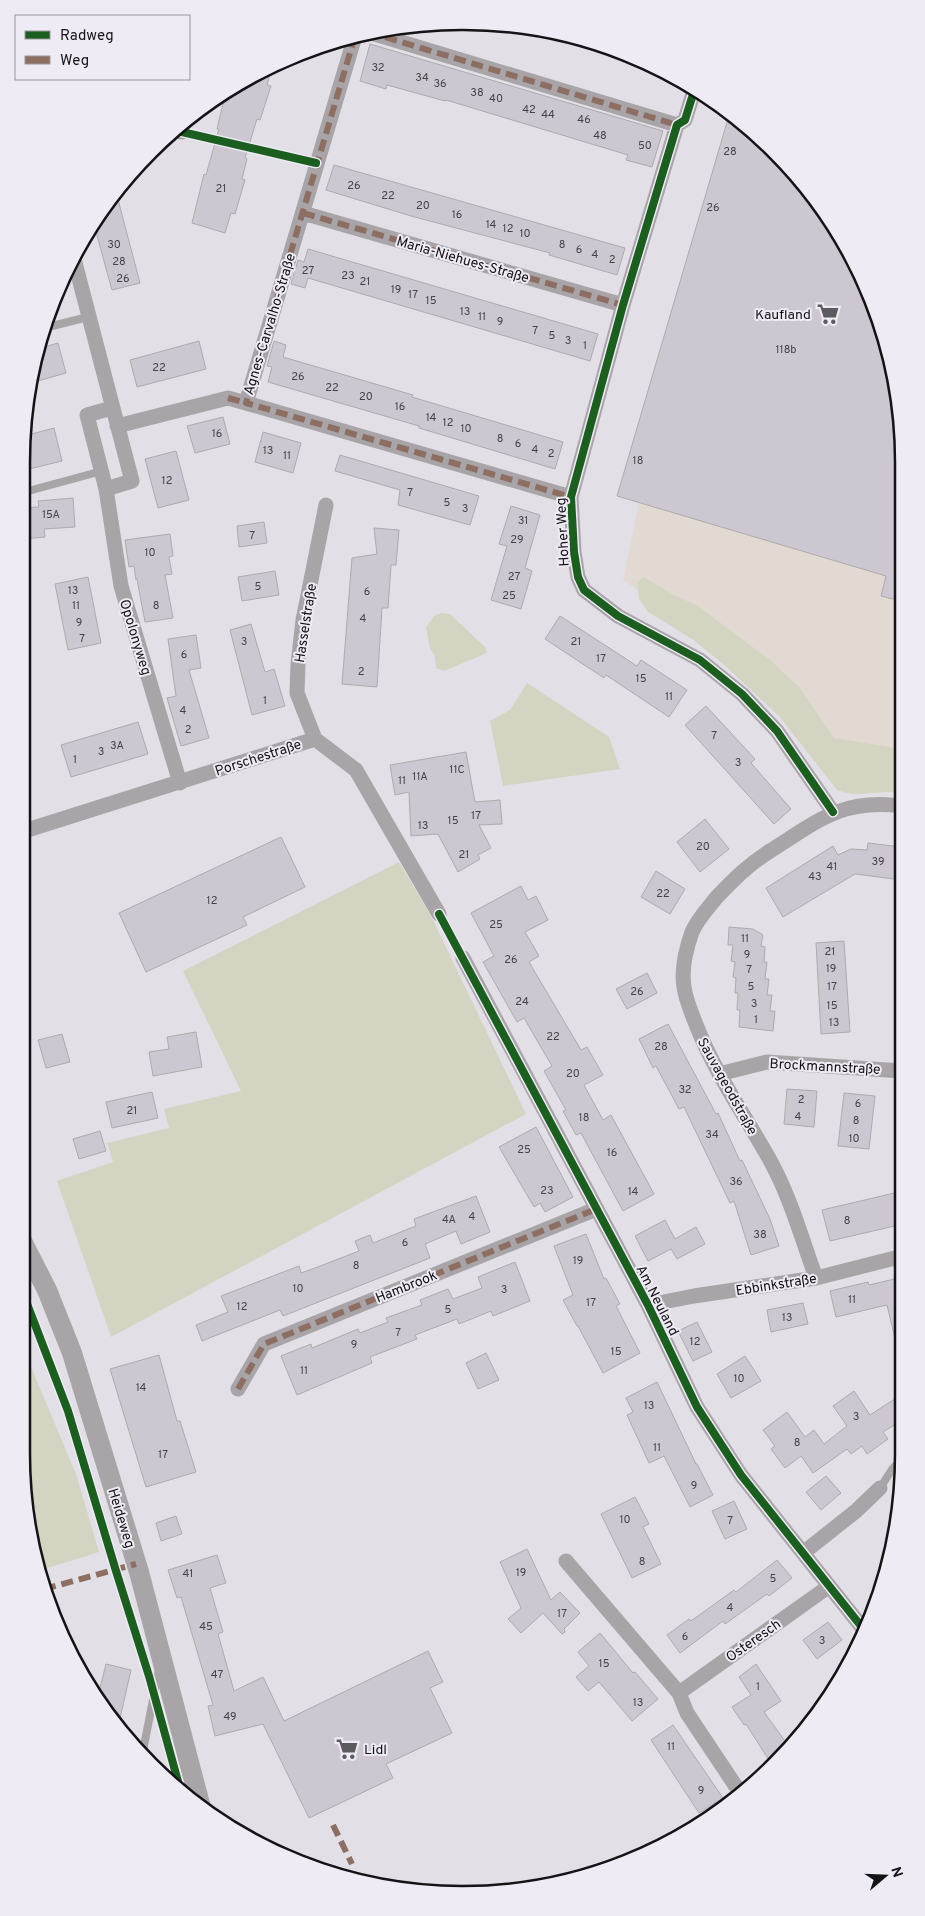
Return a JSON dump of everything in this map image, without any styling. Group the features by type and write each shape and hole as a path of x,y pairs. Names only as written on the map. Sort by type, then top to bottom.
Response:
{"street":[{"path":"385,37 677,125"},
{"name":"Agnes-Carvalho-Straße","path":"352,45 246,403 571,497"},
{"name":"Hoher Weg","path":"692,96 685,120 677,125 623,305 571,497 574,552 578,577 584,590 618,616 700,660 742,694 777,732 833,812"},
{"name":"Maria-Niehues-Straße","path":"302,213 623,305"},
{"path":"76,269 132,480 106,489"},
{"path":"117,426 228,398 246,403"},
{"name":"Opolonyweg","path":"112,408 86,415 106,489 121,586 180,783"},
{"name":"Hasselstraße","path":"315,739 298,693 298,664 303,620 326,505"},
{"name":"Porschestraße","path":"30,829 315,739 356,770 439,914"},
{"name":"Sauvageodstraße","path":"816,1278 782,1184 719,1074 694,1020 684,987 687,950 693,930 707,909 754,860 833,812 861,806 895,806"},
{"name":"Am Neuland","path":"463,958 648,1305 697,1406 741,1475 859,1624"},
{"name":"Brockmannstraße","path":"719,1074 768,1062 895,1071"},
{"name":"Hambrook","path":"238,1389 264,1344 596,1209"},
{"name":"Heideweg","path":"30,1256 47,1290 72,1353 139,1572 198,1796"},
{"name":"Ebbinkstraße","path":"648,1305 694,1296 816,1278 895,1258"},
{"path":"803,1553 856,1511 880,1488"},
{"path":"566,1561 679,1693 687,1713 737,1788"},
{"name":"Osteresch","path":"679,1693 828,1587"}],"lane":[{"path":"52,326 88,317"},
{"path":"30,491 102,471"},
{"path":"880,1488 895,1466"},
{"path":"144,1746 162,1658"}],"shaded area":[{"path":"752,141 788,177 806,199 837,246 862,297 872,323 887,378 894,434 895,462 895,773 841,764 762,676 623,580 639,503"}],"green space":[{"path":"644,577 674,595 698,606 770,660 799,687 834,738 895,748 895,792 853,794 837,790 779,716 722,663 692,639 648,612 639,599 637,582"},
{"path":"441,613 450,614 485,647 487,653 444,671 436,668 435,656 430,649 426,627 434,616"},
{"path":"527,683 609,737 620,769 503,786 490,721 510,710"},
{"path":"399,862 431,916 526,1114 111,1337 57,1181 113,1162 107,1143 169,1128 164,1109 241,1091 183,971"},
{"path":"30,1364 76,1474 99,1552 46,1568 38,1538 31,1482"}],"building":[{"path":"370,44 663,131 652,167 626,160 628,155 446,100 387,85 386,89 360,81"},
{"path":"269,76 267,85 271,86 260,120 257,119 245,158 247,159 242,179 245,180 235,214 231,213 225,233 192,223 204,174 206,175 219,129 217,129 223,102"},
{"path":"728,120 748,137 788,177 806,199 837,246 862,297 872,323 887,378 894,434 895,600 881,596 886,576 617,496"},
{"path":"334,165 625,248 617,275 549,255 550,253 411,216 326,190"},
{"path":"118,200 140,283 112,290 96,233"},
{"path":"308,249 598,334 590,361 308,278 305,288 291,284 298,260 304,262"},
{"path":"199,341 206,369 137,387 130,360"},
{"path":"274,341 286,345 283,357 563,442 555,469 419,428 419,426 268,382 272,367 267,366"},
{"path":"58,343 66,373 38,381 38,378 46,347"},
{"path":"223,417 230,444 195,453 187,426"},
{"path":"54,428 62,461 30,469 31,434"},
{"path":"263,432 301,443 293,473 255,462"},
{"path":"176,451 189,500 158,508 145,459"},
{"path":"340,455 479,496 470,525 398,505 400,490 335,471"},
{"path":"73,498 75,527 44,529 45,537 30,538 30,508 39,507 38,501"},
{"path":"511,506 540,515 525,568 532,571 521,609 491,600 507,546 499,544"},
{"path":"264,522 267,543 239,547 237,526"},
{"path":"374,528 399,530 396,565 391,565 388,608 382,608 377,687 342,684 352,558 377,554"},
{"path":"170,534 173,556 169,557 172,574 165,575 173,618 145,622 134,566 129,567 125,540"},
{"path":"275,571 279,595 242,601 238,577"},
{"path":"88,577 101,643 68,650 55,584"},
{"path":"560,616 637,666 641,660 687,690 669,717 606,675 604,678 545,639"},
{"path":"251,624 265,672 274,669 285,706 252,715 230,630"},
{"path":"196,635 201,668 189,670 209,738 181,746 167,698 176,696 168,639"},
{"path":"706,706 755,759 751,763 791,809 774,824 685,725"},
{"path":"138,722 148,754 71,777 61,745"},
{"path":"466,752 475,802 500,800 502,824 479,825 491,848 478,855 480,859 458,872 438,834 411,836 409,792 395,795 390,765"},
{"path":"705,819 729,849 700,872 677,842"},
{"path":"281,837 305,887 243,917 247,925 146,972 119,913"},
{"path":"868,843 895,846 895,879 855,874 783,917 766,888 833,846 838,855 851,849 867,850"},
{"path":"656,871 685,889 670,914 641,897"},
{"path":"521,886 528,900 536,896 548,920 525,932 539,956 529,962 581,1050 587,1047 603,1075 584,1085 603,1120 611,1115 654,1194 623,1211 581,1133 576,1135 563,1111 566,1110 544,1071 552,1066 524,1018 517,1022 483,962 494,956 471,913"},
{"path":"729,927 753,929 763,935 761,946 765,947 764,962 767,962 765,979 769,979 767,995 772,995 770,1011 775,1011 773,1031 739,1027 738,993 735,993 736,978 733,977 735,962 731,961 733,945 728,945"},
{"path":"844,941 850,1032 821,1034 816,943"},
{"path":"647,973 657,993 627,1009 616,989"},
{"path":"668,1024 716,1114 718,1113 740,1161 742,1160 770,1219 779,1246 751,1255 734,1201 730,1203 684,1107 679,1109 656,1066 653,1068 639,1039"},
{"path":"196,1032 202,1067 153,1076 149,1052 169,1049 167,1037"},
{"path":"62,1034 70,1062 46,1068 38,1040"},
{"path":"787,1089 817,1091 814,1127 784,1124"},
{"path":"152,1092 158,1118 112,1128 106,1102"},
{"path":"844,1093 875,1096 869,1149 838,1146"},
{"path":"536,1127 573,1197 545,1212 540,1203 534,1207 499,1147"},
{"path":"100,1131 106,1151 79,1159 73,1139"},
{"path":"895,1193 895,1226 830,1241 822,1210"},
{"path":"476,1196 490,1232 461,1244 456,1231 425,1244 430,1258 283,1316 280,1310 202,1341 196,1325 228,1312 221,1296 299,1266 301,1273 359,1251 355,1241 370,1235 373,1243 416,1226 414,1219"},
{"path":"665,1220 675,1239 696,1227 705,1244 677,1259 671,1249 648,1261 635,1236"},
{"path":"586,1234 604,1279 606,1278 620,1304 616,1306 640,1353 603,1373 563,1300 573,1295 554,1246"},
{"path":"515,1262 530,1301 493,1316 491,1311 459,1324 457,1319 415,1335 417,1339 370,1357 372,1363 297,1395 281,1356 311,1344 312,1348 358,1329 360,1333 388,1322 386,1318 422,1305 420,1300 448,1289 453,1299 482,1288 478,1277"},
{"path":"895,1279 895,1339 887,1305 836,1317 830,1291 868,1282 869,1285"},
{"path":"803,1303 808,1324 771,1332 767,1310"},
{"path":"697,1322 712,1352 693,1361 678,1331"},
{"path":"486,1353 499,1380 478,1389 466,1363"},
{"path":"159,1355 177,1421 180,1421 196,1472 146,1487 110,1369"},
{"path":"745,1356 761,1381 731,1398 717,1374"},
{"path":"657,1382 713,1495 690,1507 664,1456 649,1463 627,1415 633,1412 626,1398"},
{"path":"854,1391 870,1415 895,1399 895,1425 883,1432 888,1439 867,1454 862,1446 851,1454 847,1449 813,1473 801,1456 785,1468 771,1449 775,1446 763,1430 787,1412 805,1437 814,1430 824,1444 847,1426 833,1406"},
{"path":"826,1476 841,1493 821,1510 806,1492"},
{"path":"635,1497 649,1524 643,1527 661,1564 632,1578 601,1514"},
{"path":"734,1501 747,1529 725,1539 712,1511"},
{"path":"176,1516 182,1534 161,1541 156,1523"},
{"path":"527,1549 551,1600 560,1592 580,1613 564,1629 565,1632 562,1634 543,1613 521,1633 508,1619 521,1608 500,1562"},
{"name":"Lidl","path":"217,1555 226,1583 210,1588 223,1632 218,1634 234,1691 263,1677 284,1721 428,1651 443,1682 430,1688 452,1733 386,1764 393,1778 309,1818 263,1724 215,1736 208,1706 213,1705 181,1597 177,1598 168,1570"},
{"path":"777,1560 792,1578 769,1596 767,1594 725,1624 723,1621 680,1653 667,1635 689,1619 691,1621 734,1590 736,1592"},
{"path":"828,1622 842,1640 817,1659 803,1640"},
{"path":"600,1633 633,1673 635,1672 658,1699 632,1721 599,1682 588,1691 576,1677 589,1666 578,1652"},
{"path":"106,1664 131,1670 120,1718 100,1689"},
{"path":"756,1664 781,1701 764,1712 785,1742 768,1759 746,1724 744,1725 732,1707 751,1695 739,1677"},
{"path":"673,1725 723,1798 699,1813 651,1740"}],"marked path":[{"path":"385,37 677,125"},
{"path":"352,45 246,403 571,497"},
{"path":"303,213 623,305"},
{"path":"228,398 246,403"},
{"path":"238,1389 264,1344 596,1209"},
{"path":"51,1587 136,1564"},
{"path":"333,1825 352,1864"}],"cycle path":[{"path":"692,96 685,120 677,125 623,305 571,497 574,552 578,577 584,590 618,616 700,660 742,694 777,731 833,812"},
{"path":"183,132 316,163"},
{"path":"439,914 648,1305 697,1407 741,1475 860,1624"},
{"path":"30,1312 68,1411 149,1676 177,1779"}],"place":[{"name":"Kaufland","path":"828,314"},
{"name":"Lidl","path":"347,1749"}]}
